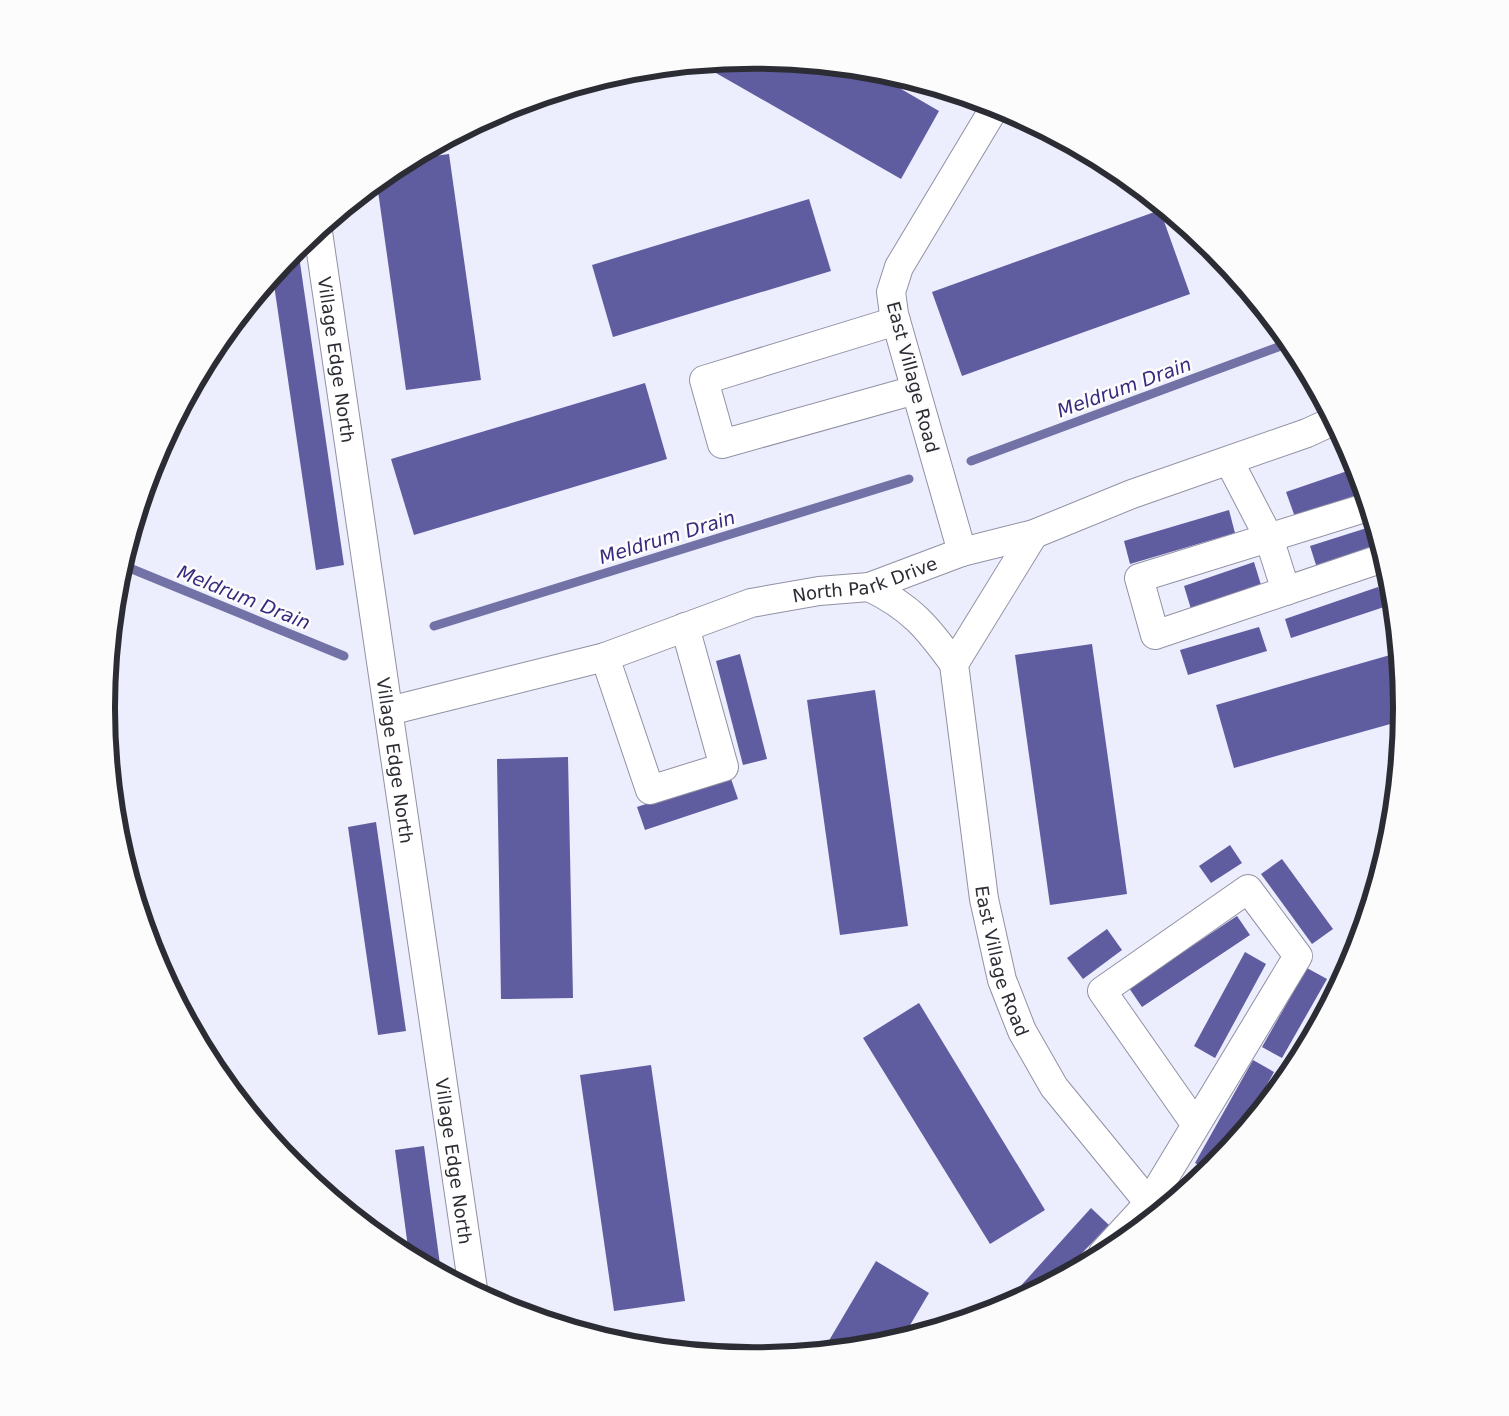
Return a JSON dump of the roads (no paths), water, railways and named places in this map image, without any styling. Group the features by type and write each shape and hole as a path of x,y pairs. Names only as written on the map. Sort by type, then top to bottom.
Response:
{"street":[{"name":"East Village Road","path":"962,552 896,321 891,292 899,267 991,114"},
{"name":"Village Edge North","path":"319,240 472,1281"},
{"path":"896,321 704,380 722,444 915,390"},
{"name":"North Park Drive","path":"389,711 605,657 750,603 818,591 869,587 962,552 1034,534 1132,494 1229,461 1327,424"},
{"path":"1229,461 1269,538 1286,591"},
{"path":"1362,510 1139,578 1155,635 1376,560"},
{"path":"954,664 1034,534"},
{"name":"East Village Road","path":"869,587 894,599 927,627 954,664 984,899 1002,980 1022,1031 1054,1087 1154,1206"},
{"path":"605,657 650,790 724,767 686,627"},
{"path":"1154,1206 1196,1125 1298,956 1248,889 1102,991 1196,1125"}],"waterway":[{"name":"Meldrum Drain","path":"971,461 1281,346"},
{"name":"Meldrum Drain","path":"434,626 909,479"},
{"name":"Meldrum Drain","path":"132,569 344,656"}]}
